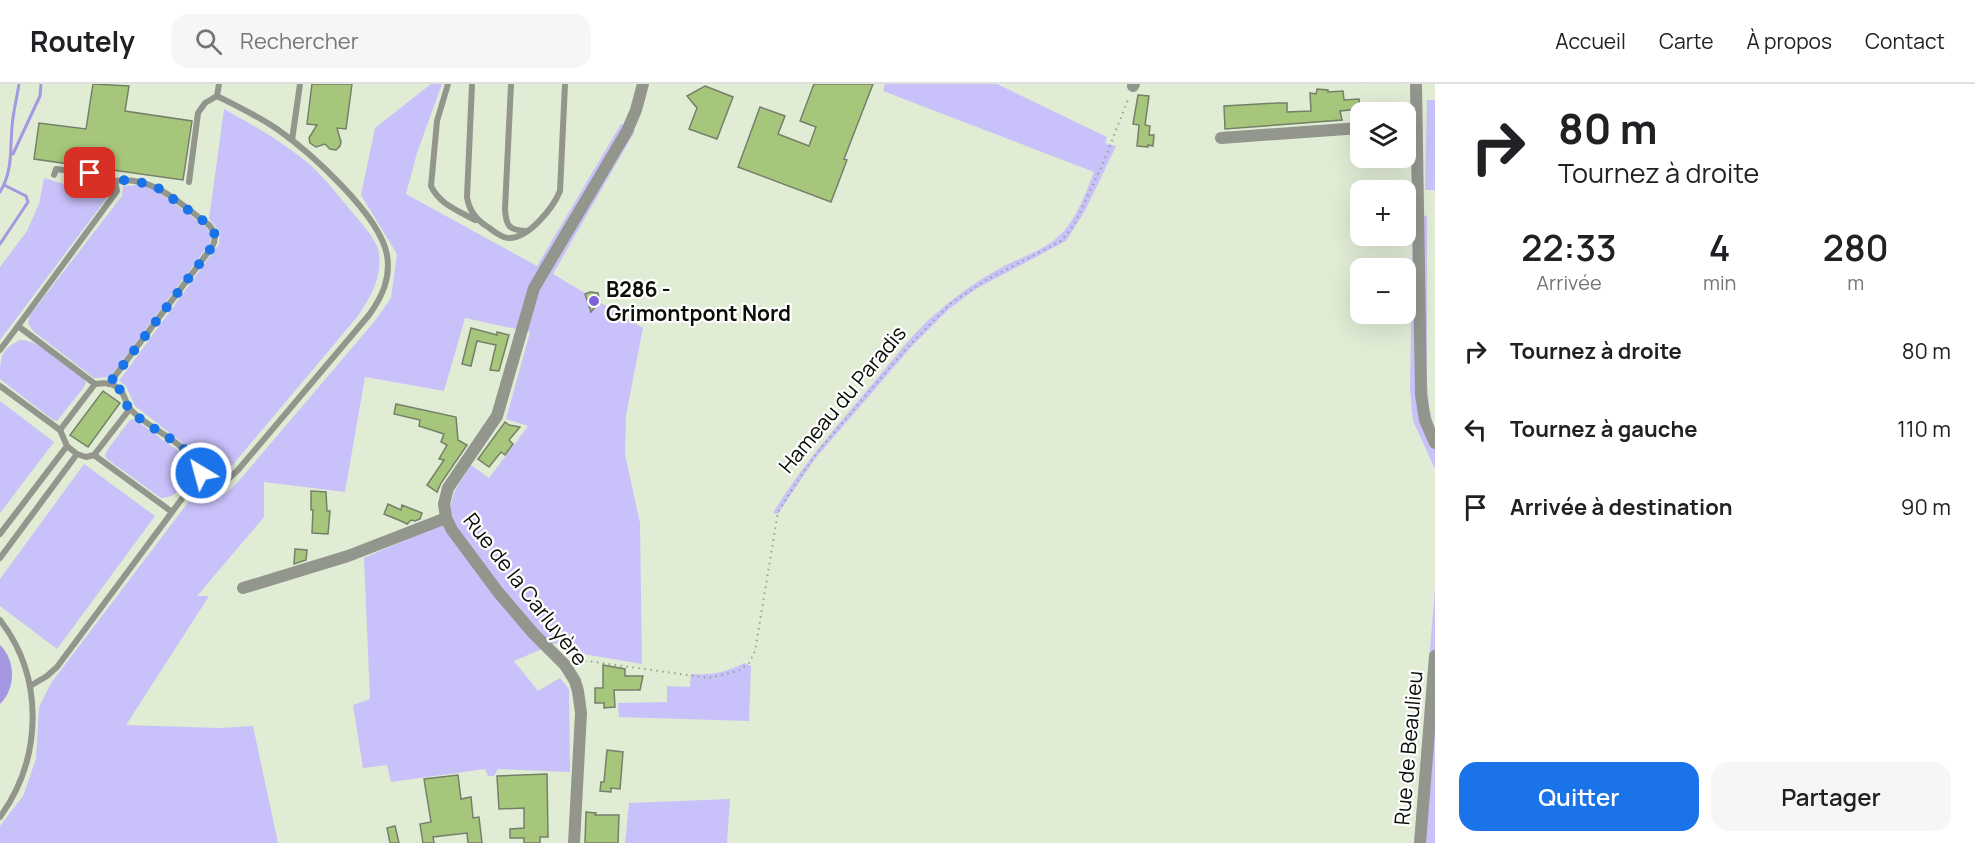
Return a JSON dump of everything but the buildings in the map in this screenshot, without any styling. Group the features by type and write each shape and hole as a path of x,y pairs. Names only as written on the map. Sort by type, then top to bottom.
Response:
{"street":[{"name":"Rue de la Carluyère","path":"574,843 580,701 575,681 558,657 507,604 452,530 446,518 444,504 448,488 492,426 501,407 534,288 627,131 643,84"},
{"path":"1414,102 1416,84"},
{"path":"1221,138 1350,129"},
{"path":"1413,168 1421,402 1425,420 1435,443"},
{"path":"243,588 348,556 446,518"},
{"name":"Rue de Beaulieu","path":"1420,843 1435,656"}],"lane":[{"path":"189,182 198,113 206,103 217,96 219,84"},
{"path":"292,140 300,84"},
{"path":"448,84 436,121 431,186 434,193 449,206 509,238 525,231 548,213 556,202 560,191 565,84"},
{"path":"472,84 467,197 473,214 483,224"},
{"path":"511,84 505,209 509,226 514,230 525,231"},
{"path":"18,326 95,384 113,385 122,392 126,397 129,410 191,455 201,473 217,483 232,476 369,315 386,284 387,256 375,229 338,182 292,140 259,117 217,96"},
{"path":"54,175 56,169 108,176 115,181 141,181 158,188 213,230 215,239 212,247 109,384"},
{"path":"0,350 113,197 117,187 115,181"},
{"path":"60,430 95,384"},
{"path":"0,386 60,430 67,446 77,454 86,457 94,455 129,410"},
{"path":"0,534 67,446"},
{"path":"0,558 77,454"},
{"path":"94,455 172,512"},
{"path":"30,686 57,667 201,473"},
{"path":"0,620 17,647 30,686 34,716 31,746 24,775 11,802 0,817"}],"path":[{"name":"Hameau du Paradis","path":"558,657 709,678 738,671 749,663 755,651 778,512 800,477 820,449 905,350 951,303 986,280 1061,241 1074,225 1104,161 1133,85"}],"shaded area":[{"path":"431,84 442,84 417,153 406,194 537,266 621,124 635,131 553,274 643,328 626,415 625,454 640,523 642,664 566,651 556,643 514,661 538,691 560,678 569,689 570,772 498,769 494,776 488,776 485,769 391,782 387,765 363,768 353,705 370,699 364,558 453,519 449,510 455,490 471,465 489,478 528,426 506,419 530,332 465,318 444,391 365,377 345,492 264,482 264,517 197,596 209,596 126,725 220,728 253,726 278,843 0,843 0,826 23,796 36,759 39,707 51,683 193,496 225,494 237,483 374,322 391,298 397,254 361,195 375,128"},
{"path":"885,84 997,84 1107,137 1105,143 1116,146 1085,211 1066,241 976,289 949,309 912,346 814,460 778,514 773,513 819,448 912,337 970,286 1040,249 1059,236 1076,214 1094,172 883,91"},
{"path":"1427,100 1435,100 1435,190 1425,190"},
{"path":"224,109 283,144 316,170 363,224 378,249 379,267 375,285 357,317 230,468 226,472 220,472 135,406 126,386 119,381 219,244 220,232 209,219"},
{"path":"80,175 93,178 102,184 106,199 0,340 0,267 27,231 39,204 44,178 74,187"},
{"path":"139,185 153,188 207,228 211,236 210,243 110,377 94,378 33,331 28,323 30,315 122,196 123,186"},
{"path":"1416,215 1427,216 1427,379 1429,407 1435,432 1435,469 1413,421 1410,389 1411,324 1416,324 1416,258 1412,258 1412,246 1416,246"},
{"path":"20,340 36,344 44,349 83,378 86,383 57,421 0,379 2,355 8,347"},
{"path":"0,401 54,442 0,513"},
{"path":"134,419 188,458 189,472 184,485 168,497 161,498 107,459 105,455 130,420"},
{"path":"84,464 155,516 57,649 0,606 0,579"},
{"path":"1435,589 1435,843 1414,843"},
{"path":"0,645 9,658 12,674 9,691 0,704"},
{"path":"744,663 751,666 749,721 619,717 618,703 667,702 667,686 690,687 691,674 718,673"},
{"path":"730,799 727,843 625,843 629,803"}],"waterway":[{"path":"0,192 9,168 19,84"},
{"path":"13,154 40,96 41,84"},
{"path":"0,244 28,202 26,196 4,185"}],"place":[{"name":"B286 - Grimontpont Nord","path":"594,301"}],"route":[{"path":"90,173 108,176 115,181 141,181 154,186 209,225 215,233 212,247 109,384 118,388 126,397 129,410 191,455 201,473"}]}
